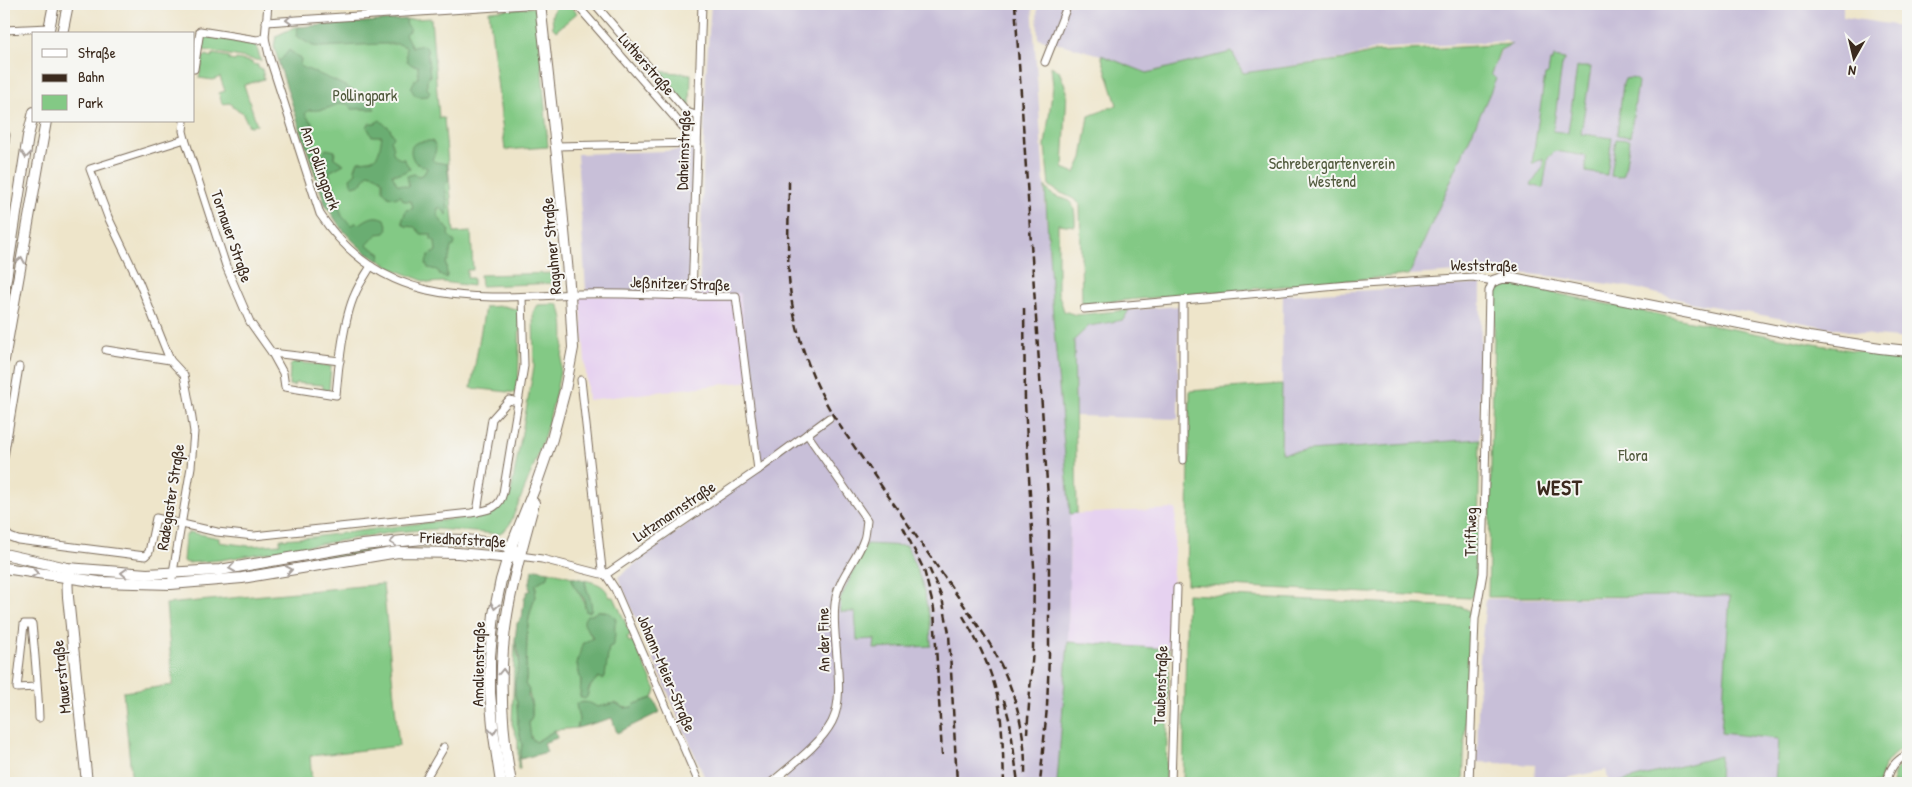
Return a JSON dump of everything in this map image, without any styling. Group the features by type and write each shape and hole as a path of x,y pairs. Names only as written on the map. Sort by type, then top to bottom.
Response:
{"main road":[{"path":"49,31 54,4"},
{"path":"62,32 68,4"},
{"name":"Raguhner Straße","path":"511,547 537,482 557,422 572,353 570,295 541,4"},
{"path":"4,292 32,120"},
{"path":"4,360 46,122"},
{"name":"Weststraße","path":"1493,281 1502,278 1513,278 1809,337 1880,348 1908,350"},
{"name":"Raguhner Straße","path":"520,556 537,482"},
{"name":"Friedhofstraße","path":"172,579 398,541 465,540 511,547 520,556"},
{"name":"Amalienstraße","path":"501,783 491,718 490,656 494,614 511,547"},
{"name":"Friedhofstraße","path":"4,554 67,573 117,583 172,579 242,578 398,552 458,553 507,558 520,556"},
{"name":"Amalienstraße","path":"511,783 503,720 503,666 507,617 520,556"},
{"name":"Friedhofstraße","path":"4,568 67,573"},
{"name":"Mauerstraße","path":"67,573 86,783"}],"street":[{"name":"Am Pollingpark","path":"268,4 265,38 275,77 320,214 346,246 371,266 395,280 426,291 476,298 570,295"},
{"path":"266,22 541,4"},
{"name":"Lutherstraße","path":"576,4 698,143"},
{"name":"Lutherstraße","path":"595,4 687,112 698,116"},
{"name":"Daheimstraße","path":"692,296 702,4"},
{"path":"1046,62 1068,4"},
{"path":"4,30 49,31"},
{"path":"195,63 200,31 257,40 265,38"},
{"name":"Tornauer Straße","path":"184,122 185,139 226,266 250,322 272,353 283,373 285,387 336,395 347,321 354,295 371,266"},
{"path":"4,150 6,135"},
{"name":"Radegaster Straße","path":"172,579 191,466 194,432 184,375 170,360 139,282 108,217 90,169 185,139"},
{"path":"556,146 698,143"},
{"name":"Weststraße","path":"1084,309 1377,283 1473,278 1493,281"},
{"name":"Triftweg","path":"1469,783 1475,619 1483,573 1489,291 1493,281"},
{"name":"Jeßnitzer Straße","path":"570,295 736,296 758,470"},
{"name":"Raguhner Straße","path":"180,524 238,535 254,536 382,524 495,508 502,499 524,366 522,297"},
{"path":"1183,301 1183,460"},
{"path":"106,350 170,360"},
{"path":"272,353 340,361"},
{"path":"4,458 19,367"},
{"path":"581,380 600,563 605,575"},
{"path":"477,512 492,420 509,400 518,402"},
{"name":"Lutzmannstraße","path":"605,575 758,470 829,418"},
{"name":"An der Fine","path":"770,783 821,737 832,721 838,703 834,611 836,595 842,579 864,539 867,520 807,434"},
{"path":"4,530 10,537 18,540 145,556 149,552 156,518 180,524"},
{"path":"520,556 542,559 605,575"},
{"name":"Johann-Meier-Straße","path":"605,575 615,589 699,783"},
{"name":"Taubenstraße","path":"1171,783 1177,588"},
{"name":"Mauerstraße","path":"37,687 17,688 24,624 32,624 37,687 39,718"},
{"path":"423,783 444,747"},
{"path":"1887,783 1889,772 1893,765 1908,754"}],"shaded area":[{"path":"711,4 1032,4 1053,317 1070,514 1068,642 1057,783 786,783 785,767 766,783 707,783 618,577 761,467 740,293 699,294 706,75"},
{"path":"1037,4 1839,4 1843,5 1843,17 1908,27 1908,339 1876,336 1695,303 1630,287 1557,277 1492,270 1409,275 1495,79 1491,74 1501,50 1512,44 1506,41 1375,49 1347,58 1242,73 1232,52 1147,73 1101,55 1038,38"},
{"path":"694,150 689,292 586,291 577,154"},
{"path":"1481,284 1480,439 1281,453 1283,295"},
{"path":"740,293 751,381 588,400 580,296"},
{"path":"1179,306 1178,419 1075,416 1074,340 1089,326 1123,320 1129,310"},
{"path":"1176,509 1169,649 1068,642 1070,514"},
{"path":"1730,596 1721,733 1778,739 1775,783 1719,783 1720,757 1616,783 1609,783 1606,770 1534,783 1535,765 1477,762 1479,668 1486,599"}],"green space":[{"path":"557,4 569,4 577,13 556,31 553,28 552,15"},
{"path":"537,7 548,147 505,150 489,11"},
{"name":"Pollingpark","path":"431,18 439,118 444,118 454,233 471,232 473,270 467,270 467,278 473,278 473,286 442,282 429,283 396,270 365,252 341,228 325,204 274,47 276,36 295,27"},
{"path":"407,19 406,24 411,29 405,34 412,47 424,45 427,49 430,76 427,80 427,88 430,92 428,96 417,96 411,88 418,78 418,66 412,65 407,61 406,47 399,44 380,44 321,47 313,46 296,36 298,27"},
{"path":"209,36 256,45 261,61 204,50 201,48 202,40"},
{"name":"Schrebergartenverein Westend","path":"1512,44 1500,50 1491,74 1496,79 1409,275 1082,304 1080,204 1049,185 1045,146 1053,86 1051,66 1059,71 1067,91 1063,168 1075,173 1082,158 1089,116 1117,105 1101,55 1147,73 1232,52 1243,73 1347,59 1374,52"},
{"path":"289,50 301,59 300,66 351,89 369,102 375,109 352,109 348,104 340,103 326,109 309,110 305,114 313,124 314,130 311,133 317,154 322,155 326,149 335,151 334,158 344,164 329,172 342,216 351,225 355,223 360,224 369,218 385,219 388,229 385,233 377,234 367,245 381,254 379,261 352,240 341,228 325,204 278,61"},
{"path":"213,54 229,57 229,60 235,61 236,59 252,62 252,64 258,65 258,68 262,69 264,79 244,85 257,125 249,126 242,112 234,108 230,103 222,104 219,93 225,91 220,77 213,80 199,78 203,57 206,55 212,57"},
{"path":"1554,57 1565,59 1562,65 1553,131 1568,133 1577,67 1591,67 1581,134 1612,138 1607,175 1586,172 1586,156 1555,151 1548,158 1543,188 1531,185 1543,167 1543,158 1532,164 1545,75 1548,74 1550,61 1553,61"},
{"path":"656,71 691,74 690,106 687,106"},
{"path":"1625,79 1636,79 1638,82 1630,137 1617,135 1623,84"},
{"path":"380,120 389,127 394,137 391,140 394,154 398,158 404,159 410,169 400,174 392,174 397,184 409,187 407,176 424,174 427,168 416,163 413,158 411,149 418,142 432,141 436,150 432,159 435,162 447,164 449,181 445,184 447,215 441,208 438,208 438,215 449,230 448,235 455,242 454,246 451,247 449,259 446,263 446,278 441,276 437,270 428,268 426,263 428,256 436,251 435,241 431,239 431,234 421,234 415,227 405,226 402,222 406,210 412,209 413,206 410,201 404,201 400,196 395,198 388,196 383,190 383,181 376,175 368,173 362,183 354,186 351,184 350,178 356,173 355,169 358,161 377,156 382,136 372,136 367,127 369,123 375,123"},
{"path":"1616,139 1630,140 1624,175 1619,177 1611,176"},
{"path":"1045,186 1055,196 1070,202 1075,214 1075,226 1058,224 1058,292 1064,311 1076,315 1129,310 1123,320 1089,326 1074,340 1077,513 1070,514 1053,317"},
{"path":"558,273 559,283 481,286 480,275"},
{"name":"Flora","path":"1513,284 1732,329 1842,349 1908,358 1908,746 1888,760 1882,771 1879,783 1775,783 1778,739 1721,733 1730,596 1488,597 1495,294 1498,288"},
{"path":"558,304 563,317 564,336 553,404 536,460 510,524 505,530 498,534 436,529 395,532 220,560 188,563 183,561 185,537 189,532 219,538 219,542 250,546 280,544 280,539 313,537 484,515 498,509 505,496 510,497 534,367 533,312 538,305"},
{"path":"503,306 520,310 518,393 471,388 485,307"},
{"path":"294,362 331,366 329,390 323,390 323,385 295,383 294,386 289,385 290,366"},
{"path":"1282,384 1281,453 1480,439 1477,585 1474,594 1470,598 1187,584 1190,391"},
{"path":"866,544 907,546 922,583 930,620 931,646 874,649 875,639 857,640 855,612 841,612 840,600"},
{"path":"382,547 383,550 241,574 193,579 192,576"},
{"path":"536,569 549,571 548,577 536,584 536,592 528,624 525,684 529,690 528,696 532,706 532,716 529,723 531,738 536,742 555,730 557,738 543,743 547,752 520,759 522,745 518,724 515,682 520,659 515,640 517,623 522,618 524,600 527,592 531,590 529,588 532,571"},
{"path":"549,571 572,577 585,607 588,597 585,580 600,585 606,590 609,597 614,597 631,635 627,637 629,642 633,641 656,690 653,698 635,704 632,707 625,708 615,703 597,707 583,702 577,704 579,720 577,728 555,730 536,742 531,738 529,722 532,716 532,708 525,684 527,631 536,592 536,584 547,577","holes":["598,611 607,611 616,620 613,628 615,633 609,647 605,673 593,683 587,697 580,697 581,681 577,664 582,644 593,638 587,630 592,615"]},
{"path":"572,577 585,580 592,607 591,611 586,612 584,599 573,585"},
{"path":"383,584 399,746 310,756 312,783 132,783 123,692 173,685 166,604"},
{"path":"1187,594 1462,607 1468,610 1470,616 1463,783 1183,783"},
{"path":"598,611 609,612 616,620 614,640 612,646 609,647 605,677 603,679 598,677 589,688 585,699 580,697 581,681 577,664 583,643 593,638 584,624 585,618 587,615 592,615"},
{"path":"515,640 520,665 515,682 515,695 522,745 519,760 520,769 518,769 518,740 512,724"},
{"path":"1068,642 1169,649 1166,783 1057,783"},
{"path":"653,698 660,712 617,733 612,718 577,728 579,720 576,704 587,702 597,707 615,703 625,708"},
{"path":"1720,756 1719,783 1616,783"},
{"path":"1908,760 1908,783 1892,783 1897,769"}],"railway":[{"path":"1015,4 1049,512 1049,655 1047,707 1040,783"},
{"path":"789,181 788,254 791,297 799,336 812,374 840,426 992,647 1015,700 1023,736 1025,775"},
{"path":"1024,308 1025,403 1034,567 1033,648 1027,733"},
{"path":"903,527 924,570 934,609 942,755"},
{"path":"929,568 942,598 949,633 957,783"},
{"path":"963,616 975,637 994,682 997,694 1003,744 1004,783"},
{"path":"1004,700 1010,723 1018,783"}],"district":[{"name":"WEST","path":"1560,487"}]}
